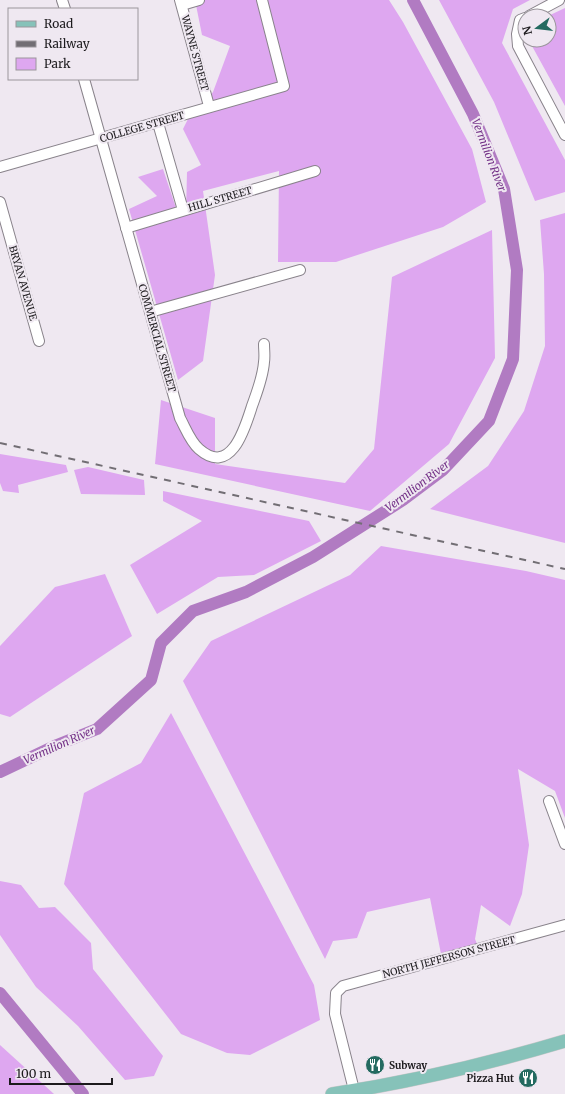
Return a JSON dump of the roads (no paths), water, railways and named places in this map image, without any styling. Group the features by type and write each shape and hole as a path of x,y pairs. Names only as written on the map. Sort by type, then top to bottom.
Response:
{"main road":[{"path":"332,1094 354,1092 464,1069 565,1041"}],"street":[{"path":"181,3 199,0"},
{"name":"COLLEGE STREET","path":"0,167 101,139 209,106 284,86 262,0"},
{"path":"544,8 559,0"},
{"name":"WAYNE STREET","path":"181,3 209,106"},
{"path":"519,48 565,135"},
{"name":"COMMERCIAL STREET","path":"84,80 180,418 192,442 206,454 218,457 231,452 242,436 260,383 264,362 264,344"},
{"path":"158,122 183,210"},
{"name":"HILL STREET","path":"126,228 315,171"},
{"name":"BRYAN AVENUE","path":"0,202 39,341"},
{"path":"150,312 300,270"},
{"path":"549,801 565,844"},
{"name":"NORTH JEFFERSON STREET","path":"354,1092 335,1014 336,993 343,986 565,925"}],"waterway":[{"name":"Vermilion River","path":"0,772 57,745 97,729 151,680 161,643 193,611 246,592 313,557 403,500 443,470 489,421 513,359 517,270 504,189 473,114 413,0"},
{"name":"Vermilion River","path":"0,993 83,1094"}],"railway":[{"path":"0,443 565,569"}],"place":[{"name":"Subway","path":"375,1065"},
{"name":"Pizza Hut","path":"528,1078"}]}
